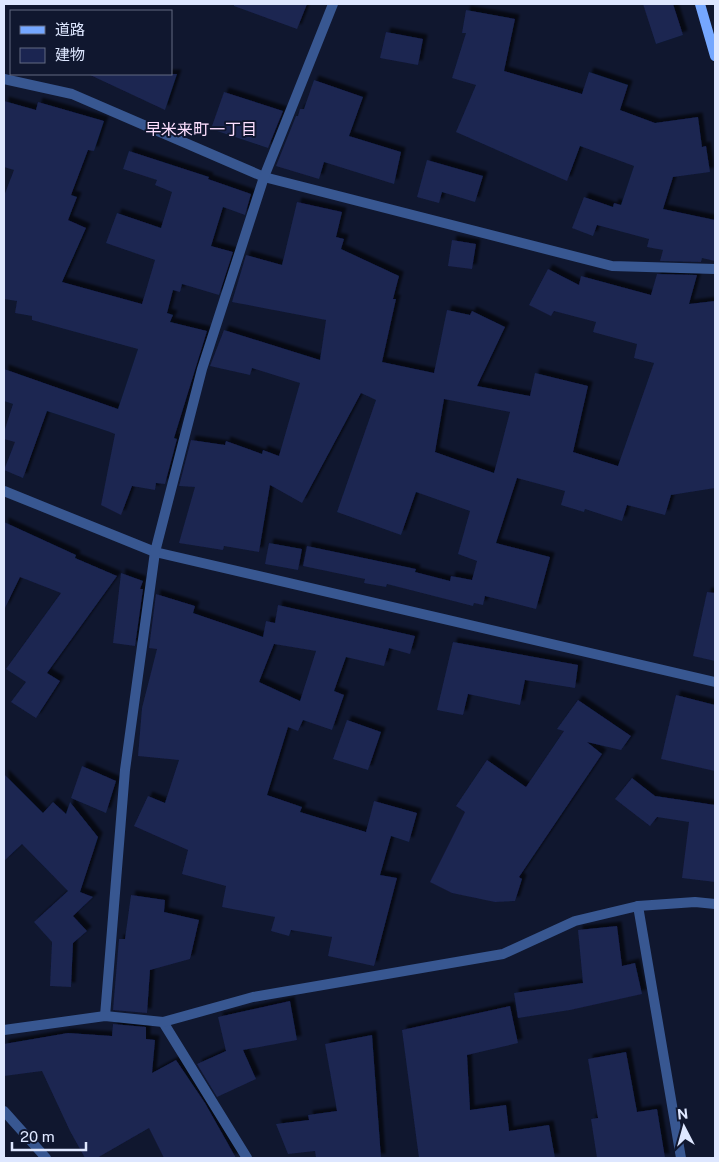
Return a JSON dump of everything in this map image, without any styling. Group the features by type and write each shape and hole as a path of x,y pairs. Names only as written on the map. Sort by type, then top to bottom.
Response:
{"street":[{"path":"105,1016 125,770 156,552 202,369 264,177 333,4"},
{"path":"700,4 714,46 715,56"},
{"path":"4,78 72,94 264,177 612,266 715,269"},
{"path":"4,491 156,552 715,682"},
{"path":"4,1030 105,1016 163,1022 252,997 503,954 575,921 638,906 694,902 715,904"},
{"path":"638,906 681,1158"},
{"path":"163,1022 247,1158"},
{"path":"4,1110 46,1158"}],"building":[{"path":"234,4 307,4 297,29 234,6"},
{"path":"643,4 673,4 683,35 656,44"},
{"path":"466,10 515,19 504,71 582,94 589,72 628,85 620,110 655,123 698,117 702,147 706,146 710,172 673,177 663,209 715,220 715,261 702,258 701,262 660,261 663,250 647,247 649,239 597,225 593,236 572,228 584,197 613,207 614,203 621,205 634,166 580,146 567,181 456,132 476,85 452,78 466,33 462,33"},
{"path":"386,32 423,39 418,65 380,58"},
{"path":"177,74 165,110 90,75"},
{"path":"314,80 363,97 349,136 401,152 394,184 324,162 319,179 276,166 296,116 298,116 300,109 304,109"},
{"path":"224,92 283,111 268,148 211,129"},
{"path":"4,101 36,110 38,102 104,121 94,151 88,150 71,195 77,197 68,220 86,228 62,282 142,304 155,260 106,243 117,213 161,228 172,192 155,185 157,180 123,169 129,151 209,177 208,179 251,194 245,215 223,207 211,246 233,252 219,295 182,284 180,292 173,290 167,313 173,315 170,322 207,331 174,438 177,439 165,484 156,483 155,490 132,486 121,515 101,505 115,434 110,432 47,411 23,478 4,470 15,442 4,439 4,432 13,404 4,401 4,369 118,409 138,349 32,320 32,316 15,313 17,301 4,299 4,196 14,170 4,167"},
{"path":"427,160 483,176 475,202 442,192 439,203 417,197"},
{"path":"297,202 342,212 336,237 344,239 341,249 399,276 393,299 396,299 382,362 434,373 447,310 470,315 472,311 505,327 477,386 530,396 535,373 588,386 573,452 618,466 654,363 634,358 637,344 593,332 596,322 554,311 551,316 529,305 548,269 579,285 581,276 651,295 657,274 697,275 689,304 715,301 715,488 671,495 665,515 627,505 622,521 585,509 584,512 561,505 565,491 517,478 496,543 550,557 536,609 485,596 483,605 474,603 473,606 387,584 386,587 364,583 365,579 303,566 307,546 416,569 415,572 450,581 451,576 472,580 477,561 458,554 470,511 416,492 401,535 337,512 376,400 361,393 302,503 270,485 259,552 224,546 223,550 179,543 195,487 179,486 191,440 225,445 226,441 262,454 263,450 279,456 300,383 252,368 250,375 210,366 224,330 320,360 326,320 232,302 246,255 282,265","holes":["444,399 510,412 494,473 435,452"]},
{"path":"452,240 476,244 472,269 448,266"},
{"path":"4,522 76,555 75,558 117,576 47,673 60,681 36,718 11,702 26,682 6,669 61,593 20,577 4,610"},
{"path":"269,543 302,549 298,570 265,564"},
{"path":"121,573 143,581 140,589 143,589 135,646 113,643"},
{"path":"707,592 715,593 715,661 693,656"},
{"path":"156,594 195,606 193,613 263,637 266,621 275,623 278,605 415,636 410,654 389,648 384,666 346,657 334,691 344,695 332,730 303,720 298,731 288,727 267,795 302,807 300,812 366,832 374,801 417,813 409,842 391,836 380,875 397,878 374,966 328,956 332,937 291,930 289,936 271,931 275,917 222,907 226,886 182,874 188,850 134,826 148,796 165,803 179,760 138,756 142,708 157,649 149,648","holes":["274,644 316,651 300,701 259,682"]},
{"path":"453,642 578,665 575,688 525,680 520,705 468,694 463,715 437,710"},
{"path":"676,695 715,705 715,771 661,759"},
{"path":"578,700 631,736 621,750 587,742 602,754 519,877 522,879 515,901 495,902 452,893 430,882 465,812 456,806 487,760 526,787 564,731 557,729"},
{"path":"347,720 381,732 368,770 333,759"},
{"path":"82,766 116,781 106,813 71,798"},
{"path":"4,774 43,813 53,802 66,814 70,802 98,837 80,892 93,897 73,916 87,931 73,943 71,987 50,986 52,942 34,922 68,891 22,844 4,861"},
{"path":"632,778 655,796 715,805 715,882 682,878 689,822 657,817 650,826 615,799"},
{"path":"131,895 165,900 164,912 199,920 190,959 150,970 147,1013 113,1010 119,939 125,939"},
{"path":"617,926 622,966 635,963 642,994 570,1010 518,1018 514,993 583,983 578,930"},
{"path":"290,1001 297,1040 243,1050 256,1079 217,1097 197,1064 226,1051 218,1017"},
{"path":"510,1006 518,1043 467,1055 470,1110 506,1105 509,1131 549,1125 555,1158 419,1158 402,1030"},
{"path":"113,1024 146,1027 146,1039 155,1040 152,1073 176,1060 205,1103 236,1158 164,1158 149,1128 97,1158 85,1158 42,1071 4,1076 4,1044 68,1033 112,1036"},
{"path":"372,1035 381,1158 316,1158 315,1151 288,1154 276,1124 309,1120 308,1115 337,1111 325,1044"},
{"path":"626,1052 637,1112 657,1109 665,1158 597,1158 591,1119 598,1118 588,1059"}],"district":[{"name":"早米来町一丁目","path":"201,129"}]}
